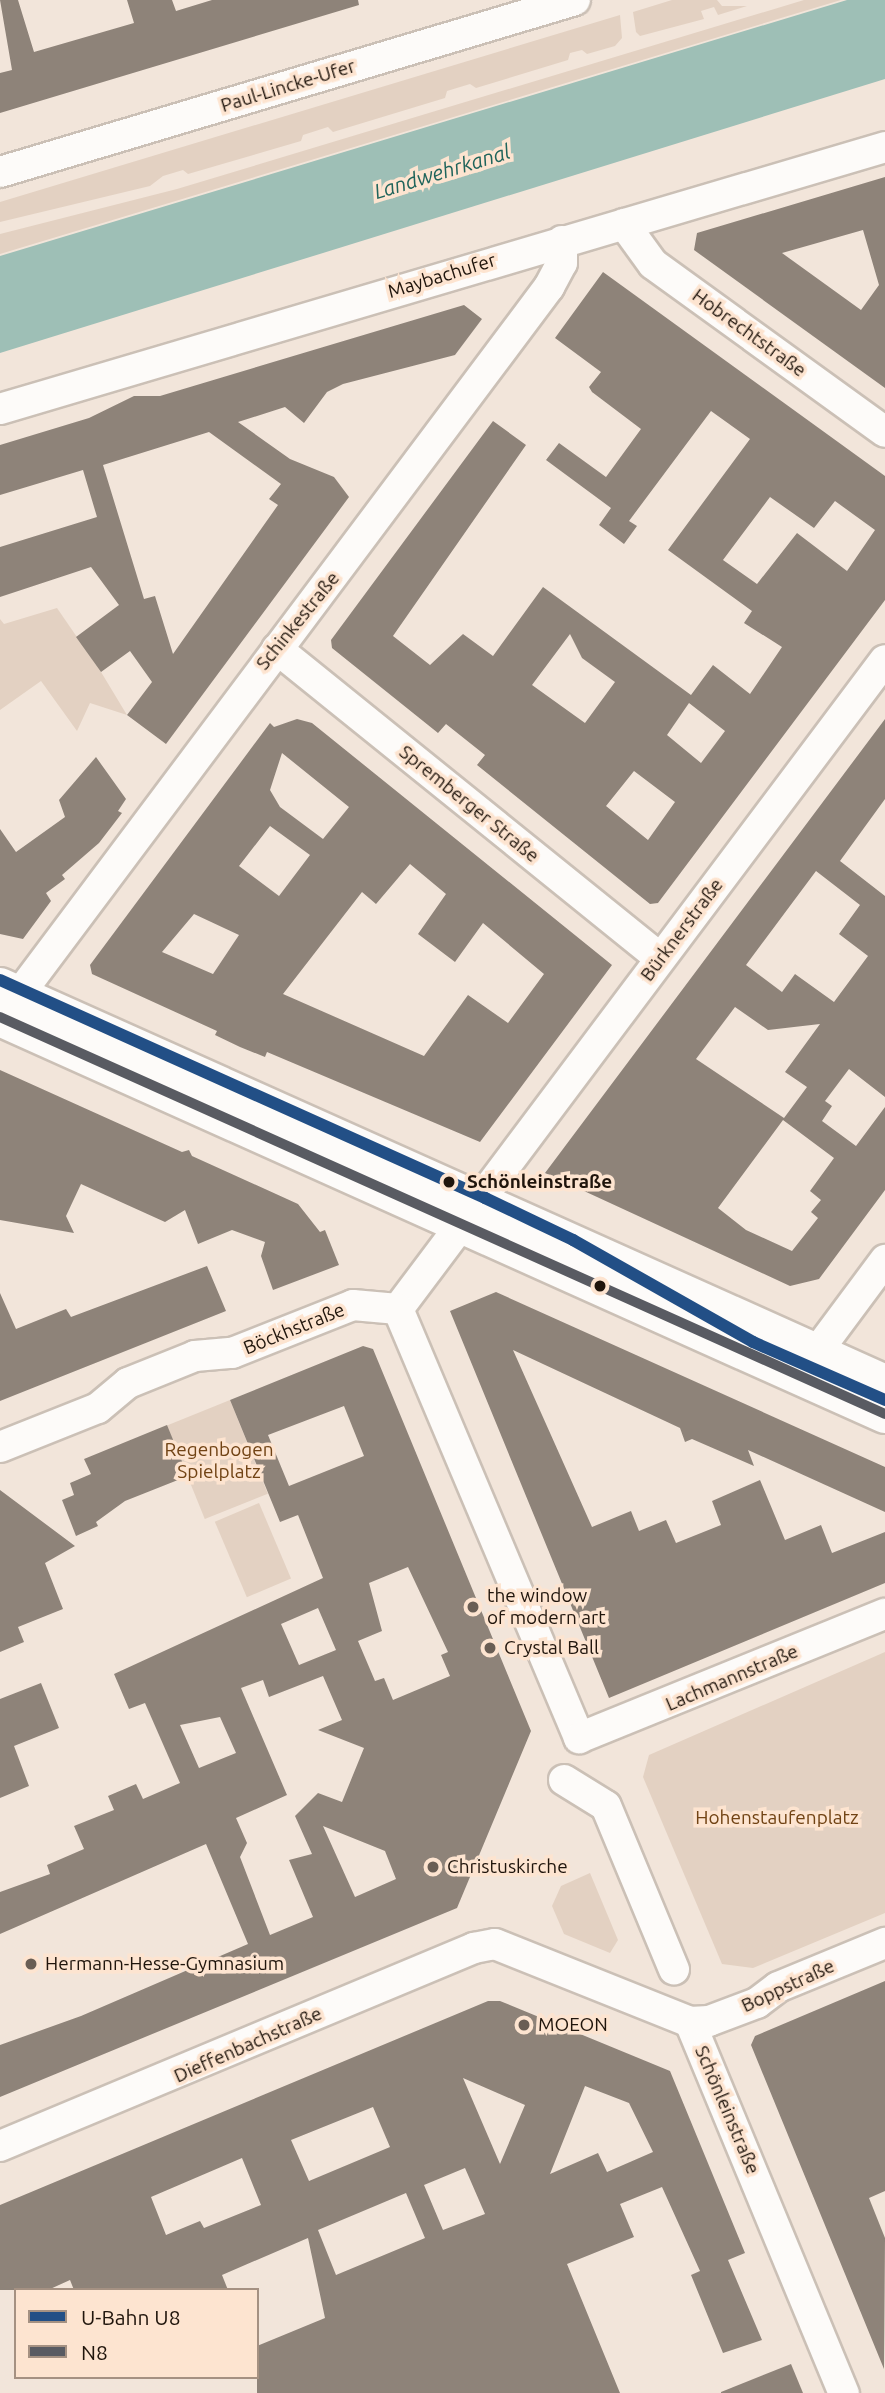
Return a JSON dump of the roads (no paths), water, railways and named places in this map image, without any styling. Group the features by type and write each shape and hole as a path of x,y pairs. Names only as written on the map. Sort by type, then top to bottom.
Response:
{"main road":[{"path":"6,1000 472,1212 885,1415"},
{"path":"472,1212 885,1384"}],"street":[{"name":"Paul-Lincke-Ufer","path":"0,172 575,0"},
{"name":"Maybachufer","path":"0,409 885,147"},
{"name":"Hobrechtstraße","path":"624,224 653,264 885,432"},
{"name":"Schinkestraße","path":"6,1000 277,649 549,287 562,263 562,241"},
{"name":"Spremberger Straße","path":"277,649 660,958"},
{"name":"Bürknerstraße","path":"472,1212 885,660"},
{"path":"398,1309 472,1212"},
{"path":"816,1353 885,1260"},
{"name":"Böckhstraße","path":"0,1447 98,1408 128,1384 195,1356 232,1353 353,1305 398,1309"},
{"name":"Lachmannstraße","path":"398,1309 579,1738 885,1614"},
{"path":"564,1780 606,1806 674,1969"},
{"name":"Boppstraße","path":"690,2022 737,2011 885,1943"},
{"name":"Schönleinstraße","path":"495,1944 690,2022 844,2393"},
{"name":"Dieffenbachstraße","path":"0,2146 495,1944"}],"water":[{"name":"Landwehrkanal","path":"847,0 885,0 885,79 0,353 0,256"}],"metro line":[{"name":"U8","path":"0,980 485,1198 573,1240 753,1342 885,1400"}],"place":[{"name":"Schönleinstraße","path":"449,1182"},
{"name":"the window of modern art","path":"473,1607"},
{"name":"Crystal Ball","path":"490,1648"},
{"name":"Christuskirche","path":"433,1867"},
{"name":"Hermann-Hesse-Gymnasium","path":"31,1964"},
{"name":"MOEON","path":"524,2025"}],"park label":[{"name":"Regenbogen Spielplatz","path":"219,1461"},
{"name":"Hohenstaufenplatz","path":"777,1818"}]}
